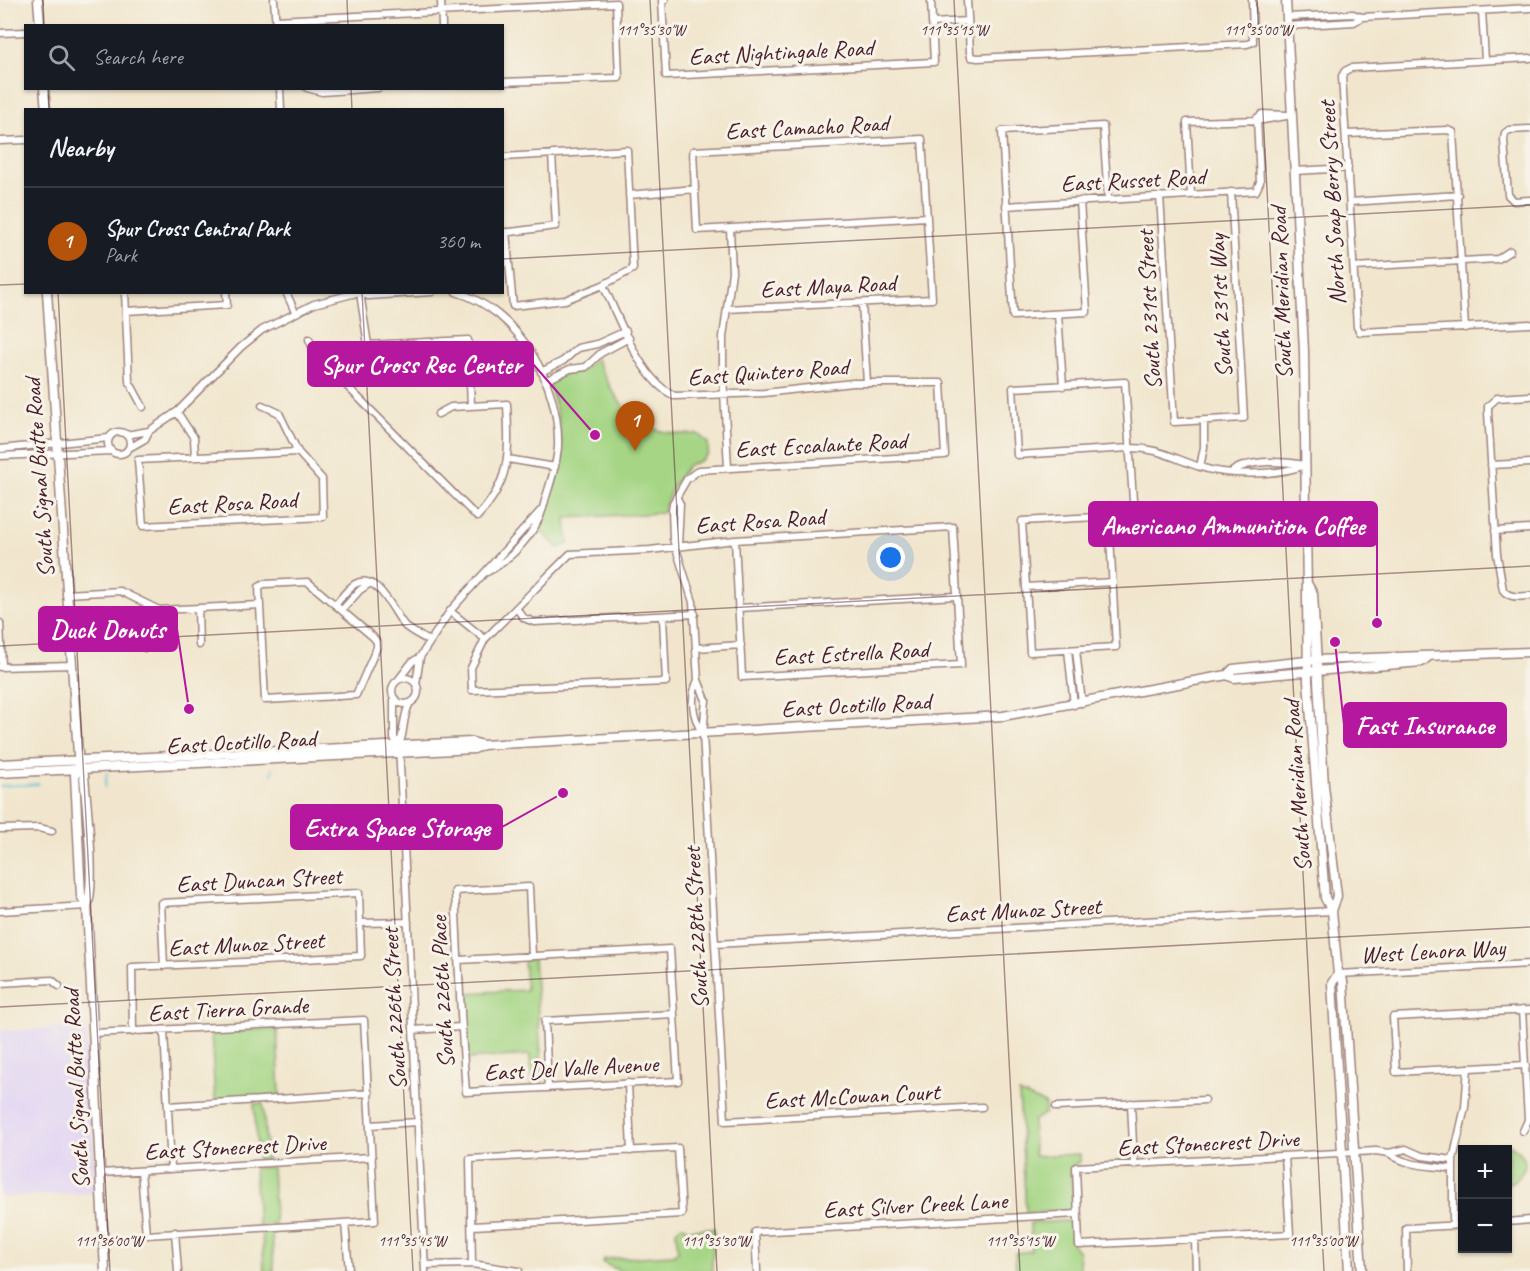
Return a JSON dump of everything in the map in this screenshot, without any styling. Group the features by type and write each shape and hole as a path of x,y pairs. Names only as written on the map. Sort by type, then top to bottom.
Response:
{"street":[{"path":"39,0 40,24"},
{"path":"274,0 276,23 616,3 619,78 504,82"},
{"path":"441,0 442,24"},
{"name":"East Nightingale Road","path":"663,0 666,76 934,62 932,23"},
{"path":"931,0 932,23 968,21"},
{"path":"967,0 970,52 971,57 978,58 1246,44 1252,42 1254,34 1252,0"},
{"name":"South Meridian Road","path":"1286,0 1304,341 1308,585 1313,594 1312,665 1337,896 1332,911 1338,974 1343,981 1362,1271"},
{"path":"1287,22 1354,22 1362,17 1529,8 1528,0"},
{"path":"1482,11 1485,60 1530,58"},
{"path":"0,33 24,32"},
{"name":"North Soap Berry Street","path":"1465,328 1360,332 1357,327 1342,76 1351,68 1485,60"},
{"path":"44,90 46,108"},
{"path":"280,90 281,108"},
{"path":"314,90 322,92 350,90"},
{"path":"1191,194 1187,122 1276,119 1292,116"},
{"name":"East Russet Road","path":"1006,206 1256,190 1260,187 1257,118"},
{"path":"1080,201 1087,312 1013,316 1002,131 1103,126 1108,199"},
{"path":"1530,129 1509,130 1505,133 1510,199 1530,200"},
{"path":"1346,135 1448,130 1453,132 1465,328 1530,324"},
{"name":"East Camacho Road","path":"695,189 693,151 922,139 927,217"},
{"path":"0,141 24,140"},
{"path":"504,157 552,154 627,150 633,269 603,285 565,300 513,306 504,232 556,226 552,154"},
{"path":"1295,171 1348,168"},
{"path":"629,195 695,189 697,230 927,217"},
{"name":"South 231st Way","path":"1203,420 1244,417 1231,192"},
{"path":"1350,202 1458,195"},
{"name":"South 231st Street","path":"1160,196 1174,422 1203,420"},
{"name":"East Maya Road","path":"727,309 932,299 927,217"},
{"path":"728,468 723,337 732,272 730,229"},
{"path":"1354,267 1498,259 1510,251"},
{"path":"543,377 577,367 586,367 592,360 629,338 603,285"},
{"name":"South Signal Butte Road","path":"47,294 78,764 75,776 81,896 87,906 105,1271"},
{"path":"125,294 129,381 143,406"},
{"path":"126,310 227,304 226,294"},
{"path":"287,294 295,312"},
{"path":"0,456 57,449 109,438 117,433 126,435 149,431 177,412 241,347 262,330 295,312 322,301 355,294"},
{"path":"360,294 368,345"},
{"path":"363,294 368,296 400,294"},
{"path":"399,750 403,719 410,703 417,695 416,684 420,657 450,611 487,572 497,567 527,536 542,515 555,467 558,426 543,377 504,317 476,299 462,294"},
{"path":"862,303 867,383"},
{"path":"1058,314 1063,386"},
{"path":"543,377 578,348 584,348 626,331"},
{"name":"East Quintero Road","path":"629,338 651,378 663,392 675,396 724,395 867,383 941,383 945,455"},
{"path":"309,339 314,351 333,372 477,517 491,502 502,483 508,459 507,404 451,407 438,414"},
{"path":"333,372 354,353 368,345 468,340 471,405"},
{"path":"584,348 591,354 592,360"},
{"path":"572,355 572,360 577,367"},
{"path":"1109,517 1116,647 1030,652 1022,521 1134,515 1129,448 1125,382 1014,388 1017,455 1129,448 1160,451 1200,467 1242,473 1292,470 1305,465"},
{"path":"1530,396 1497,398 1492,401 1488,413 1495,531 1503,590 1507,595 1530,596"},
{"path":"177,412 194,438 195,457 298,452 279,413 262,405"},
{"path":"1200,467 1204,447 1203,420"},
{"path":"0,449 111,451 121,454 145,439 149,431"},
{"path":"126,435 129,448"},
{"path":"109,438 108,444 111,451"},
{"name":"East Rosa Road","path":"195,457 138,460 143,526 323,517 322,479 298,452"},
{"name":"East Escalante Road","path":"699,470 945,455"},
{"path":"508,459 555,467"},
{"path":"1491,465 1530,462"},
{"name":"South 228th Street","path":"699,470 687,479 676,498 680,504 676,517 678,546 695,614 698,680 706,700 703,734 725,1121"},
{"name":"East Rosa Road","path":"516,608 570,554 650,550 735,540 953,527 957,596"},
{"path":"1495,531 1530,529"},
{"path":"735,540 741,645"},
{"path":"308,582 336,604 377,642 358,693 352,696 265,700 261,586 308,582"},
{"path":"336,604 354,584 362,582 369,584 388,600 409,629 429,641"},
{"path":"1026,587 1113,582"},
{"path":"342,610 360,590 369,584"},
{"path":"66,594 120,591 159,610 260,605"},
{"path":"738,608 957,596"},
{"name":"East Estrella Road","path":"697,648 741,645 742,677 961,665 957,596"},
{"path":"145,648 143,619 149,606"},
{"path":"198,608 199,645"},
{"path":"663,617 666,682 471,690 471,668 485,639 516,608 524,618 534,622 695,614"},
{"path":"450,611 485,639"},
{"path":"0,623 1,667 72,665"},
{"path":"1068,650 1078,704"},
{"path":"1076,650 1078,704"},
{"name":"East Ocotillo Road","path":"0,764 78,764 399,750 472,742 483,745 1003,716 1227,675 1233,669 1312,665 1420,654 1427,658 1530,652"},
{"path":"399,750 394,738 392,687 412,662 420,657"},
{"path":"399,679 410,679 416,684"},
{"name":"South 228th Street","path":"698,680 694,689 693,705 696,721 703,734"},
{"path":"394,698 401,703 410,703"},
{"name":"South 226th Street","path":"399,750 425,1268"},
{"name":"East Ocotillo Road","path":"0,773 78,764"},
{"path":"0,829 39,828 52,831"},
{"name":"South 226th Place","path":"466,1092 455,891 529,887 532,956"},
{"name":"East Duncan Street","path":"164,966 161,903 358,893 360,923"},
{"path":"0,911 87,906"},
{"name":"East Munoz Street","path":"715,944 1332,911"},
{"path":"360,923 408,922"},
{"name":"East Munoz Street","path":"133,1032 132,967 361,956 360,923"},
{"path":"458,960 670,949 674,1014 544,1021 548,1088"},
{"name":"West Lenora Way","path":"1338,974 1530,964"},
{"name":"South Meridian Road","path":"1338,974 1332,983 1349,1271"},
{"path":"0,982 52,980 59,986"},
{"path":"1522,1010 1528,1120 1523,1131"},
{"path":"1526,1065 1396,1072 1394,1017 1530,1010"},
{"name":"East Del Valle Avenue","path":"466,1092 678,1081 674,1014"},
{"name":"East Tierra Grande","path":"93,1034 364,1020 369,1093"},
{"path":"413,1030 461,1027"},
{"path":"164,1030 171,1169"},
{"path":"1453,1226 1452,1169 1465,1107 1468,1068"},
{"path":"628,1083 631,1151"},
{"path":"141,1171 146,1235 375,1221 369,1093 168,1106"},
{"path":"1056,1107 1206,1100"},
{"path":"1131,1103 1134,1165"},
{"name":"East McCowan Court","path":"725,1121 981,1107"},
{"path":"370,1125 418,1122"},
{"path":"472,1264 470,1159 678,1148 682,1214 473,1226"},
{"name":"East Stonecrest Drive","path":"1078,1214 1076,1167 1376,1151 1389,1153 1406,1149 1418,1154 1453,1160"},
{"path":"1389,1153 1400,1161 1452,1169"},
{"path":"1416,1164 1418,1154"},
{"name":"East Stonecrest Drive","path":"100,1173 372,1157"},
{"path":"1078,1214 1079,1245 1290,1234 1285,1157"},
{"name":"East Silver Creek Lane","path":"757,1271 755,1232 1078,1214"},
{"path":"1512,1222 1530,1220"},
{"path":"345,1223 348,1271"},
{"path":"1407,1271 1406,1228 1458,1225"},
{"path":"176,1233 178,1271"},
{"path":"1195,1240 1196,1271"},
{"path":"425,1268 472,1264 519,1271"}],"shaded area":[{"path":"86,1026 96,1193 0,1197 0,1031"}],"green space":[{"path":"596,359 614,393 634,417 660,431 698,434 708,443 708,454 700,461 688,465 674,484 662,513 566,518 568,544 558,548 537,527 553,491 561,457 559,424 549,385 566,373 581,371"},
{"path":"524,959 534,959 543,1083 532,1085 530,1055 466,1059 464,993 526,990"},
{"path":"277,1029 280,1095 215,1099 211,1032"},
{"path":"1019,1093 1045,1104 1045,1113 1033,1121 1034,1156 1080,1154 1080,1162 1075,1164 1070,1172 1074,1206 1071,1211 1026,1213"},
{"path":"263,1103 267,1160 258,1161 254,1104"},
{"path":"1512,1146 1521,1154 1525,1164 1524,1169 1512,1181"},
{"path":"272,1167 275,1224 258,1225 254,1168"},
{"path":"1067,1221 1073,1226 1072,1243 1079,1252 1080,1271 1016,1271 1015,1253 1031,1251 1030,1223"},
{"path":"682,1225 688,1229 714,1228 712,1271 620,1271 603,1263 604,1259 673,1255 678,1251 676,1231"},
{"path":"272,1231 274,1271 264,1271 262,1232"}],"waterway":[{"path":"272,775 273,768"},
{"path":"105,787 107,773"},
{"path":"0,786 39,784"}],"place":[{"name":"Spur Cross Rec Center","path":"595,435"},
{"name":"Spur Cross Central Park","path":"635,451"},
{"name":"Americano Ammunition Coffee","path":"1377,623"},
{"name":"Fast Insurance","path":"1335,642"},
{"name":"Duck Donuts","path":"189,709"},
{"name":"Extra Space Storage","path":"563,793"}]}
